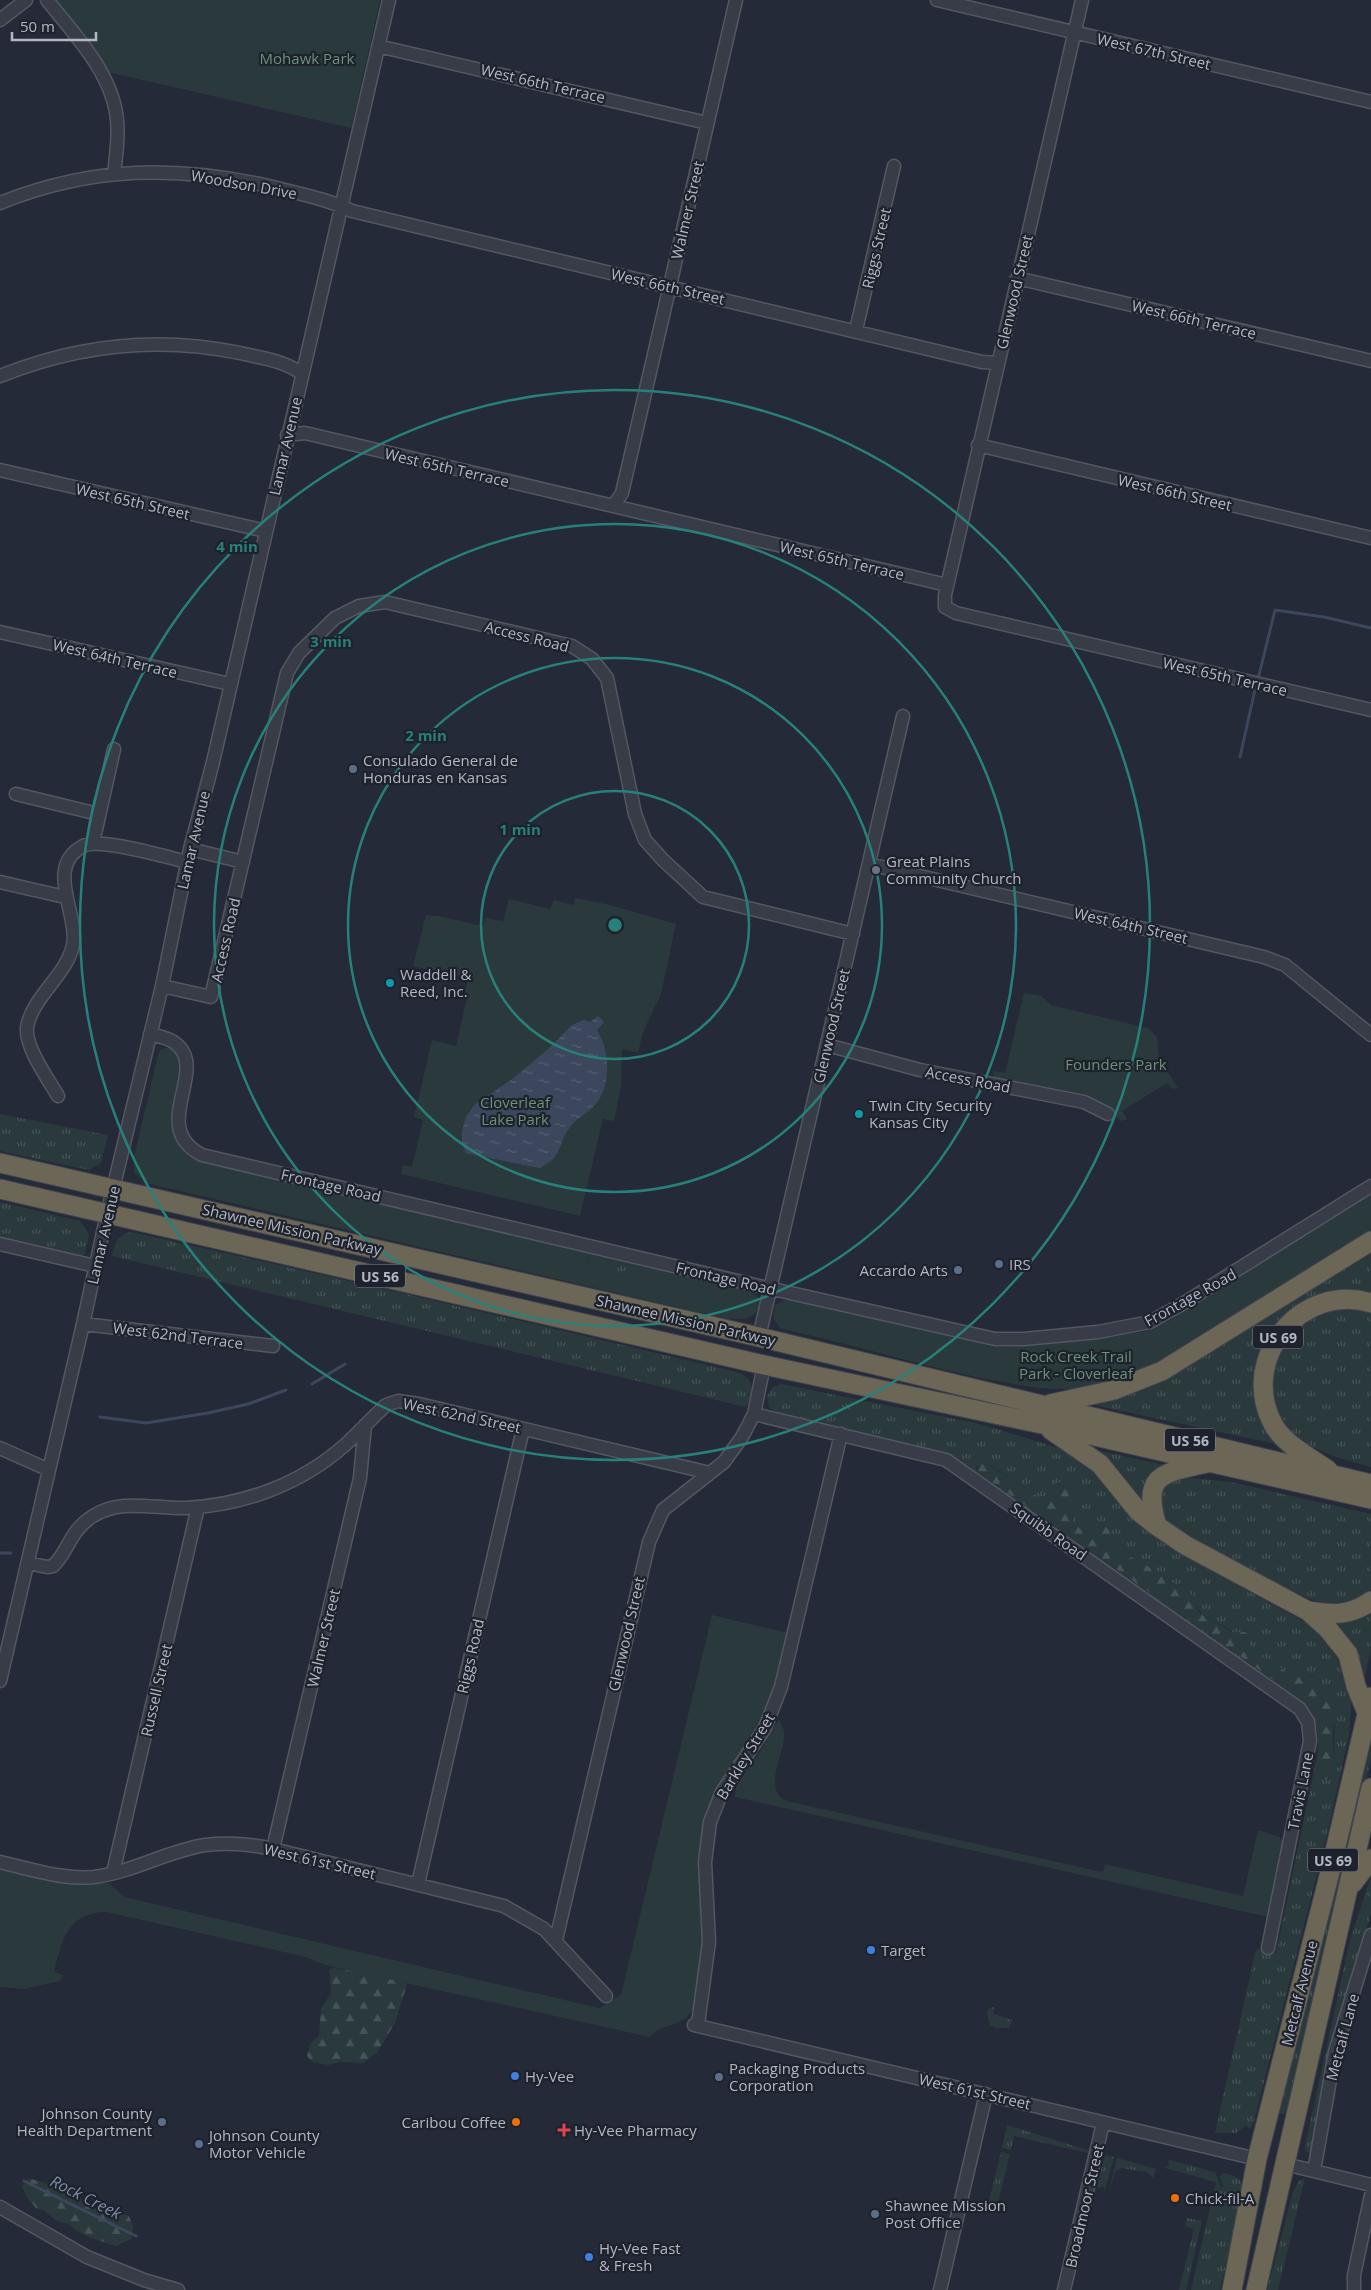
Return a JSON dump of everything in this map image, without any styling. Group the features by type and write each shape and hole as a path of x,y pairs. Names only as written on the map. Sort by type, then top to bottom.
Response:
{"highway":[{"name":"Shawnee Mission Parkway","path":"0,1162 801,1347 1211,1462 1365,1490"},
{"name":"Shawnee Mission Parkway","path":"0,1190 764,1365 1044,1414 1335,1475 1365,1490"},
{"path":"1369,1705 1356,1686 1348,1654 1340,1642 1308,1611 1185,1545 1157,1526 1134,1507 1100,1464 1044,1414 1162,1371 1371,1241"},
{"name":"US 69","path":"1335,1475 1280,1436 1268,1412 1263,1388 1265,1362 1277,1337 1287,1325 1307,1310 1340,1300 1371,1303"},
{"path":"724,1355 750,1345 759,1337"},
{"path":"764,1365 801,1347"},
{"path":"1157,1526 1150,1504 1150,1496 1156,1483 1169,1472 1211,1462"},
{"path":"1308,1611 1342,1614 1362,1608 1371,1601"},
{"name":"Metcalf Avenue","path":"1232,2290 1257,2159 1330,1872 1369,1705"},
{"name":"Metcalf Avenue","path":"1254,2290 1304,2088 1371,1788"},
{"name":"US 69","path":"1348,1890 1371,1859"},
{"path":"1254,2290 1259,2222 1268,2179 1265,2167 1257,2159 1286,2122 1304,2088"}],"street":[{"path":"0,20 26,0"},
{"path":"47,0 93,59 108,86 117,119 114,174"},
{"name":"Lamar Avenue","path":"0,1681 113,1188 162,986 190,849 389,0"},
{"name":"Walmer Street","path":"613,506 622,493 736,0"},
{"name":"West 67th Street","path":"937,0 1371,102"},
{"name":"Glenwood Street","path":"947,585 1082,0"},
{"name":"West 66th Terrace","path":"378,46 707,123"},
{"name":"Riggs Street","path":"856,330 894,166"},
{"name":"Woodson Drive","path":"0,203 56,184 114,174 177,172 216,176 329,200 340,205"},
{"name":"West 66th Street","path":"340,205 352,211 856,330 982,362 998,363"},
{"name":"West 66th Terrace","path":"1017,278 1371,361"},
{"path":"0,376 60,355 110,346 166,344 215,348 262,358 287,364 301,373"},
{"name":"West 65th Terrace","path":"287,435 305,433 947,585 945,608 956,614 1371,710"},
{"name":"West 66th Street","path":"978,446 1371,538"},
{"name":"West 65th Street","path":"0,470 266,531"},
{"name":"Access Road","path":"162,986 212,997 287,673 299,652 335,618 359,606 385,602 572,646 592,659 607,678 634,814 645,840 663,860 703,897 853,934"},
{"name":"West 64th Terrace","path":"0,632 230,684"},
{"name":"Glenwood Street","path":"759,1337 903,716"},
{"path":"93,842 114,749"},
{"path":"16,794 98,814"},
{"path":"58,1096 32,1052 27,1029 32,1013 64,965 73,945 74,929 65,897 65,875 72,854 93,842 187,862"},
{"path":"190,849 243,862"},
{"name":"West 64th Street","path":"869,864 1264,957 1285,965 1371,1035"},
{"path":"0,882 65,897"},
{"name":"Frontage Road","path":"150,1034 174,1041 187,1058 178,1114 178,1126 184,1141 192,1149 202,1154 769,1288 994,1339 1024,1339 1134,1327 1150,1322 1184,1303 1371,1186"},
{"name":"Access Road","path":"827,1045 920,1070 1084,1102 1108,1114"},
{"path":"0,1244 95,1266"},
{"name":"West 62nd Terrace","path":"83,1324 273,1346"},
{"name":"Glenwood Street","path":"556,1940 648,1542 663,1510 710,1473 729,1455 746,1432 754,1414 764,1365"},
{"name":"West 62nd Street","path":"28,1563 48,1567 53,1566 78,1528 93,1516 110,1509 126,1505 198,1507 237,1501 289,1482 334,1454 386,1405 398,1401 419,1404 710,1473"},
{"path":"754,1414 841,1434"},
{"name":"Walmer Street","path":"273,1849 360,1478 365,1425"},
{"name":"Riggs Road","path":"418,1884 523,1429"},
{"name":"Squibb Road","path":"841,1434 936,1456 950,1463 1240,1666"},
{"name":"Barkley Street","path":"696,2025 709,1942 705,1867 709,1826 722,1792 765,1728 781,1687 841,1434"},
{"path":"0,1448 49,1470"},
{"name":"Russell Street","path":"114,1873 198,1507"},
{"name":"Travis Lane","path":"1240,1666 1297,1706 1305,1715 1310,1732 1268,1948"},
{"name":"West 61st Street","path":"0,1862 74,1877 114,1873 204,1845 239,1844 273,1849 500,1904 538,1925 556,1940 606,1996"},
{"name":"Metcalf Lane","path":"1314,2170 1335,2052 1371,1935"},
{"name":"West 61st Street","path":"696,2025 1257,2159"},
{"path":"940,2290 986,2094"},
{"name":"Broadmoor Street","path":"1064,2290 1103,2123"},
{"path":"1285,2164 1371,2185"},
{"path":"1354,2290 1354,2275 1371,2195"},
{"path":"0,2207 87,2257 144,2280 178,2290"}],"green space":[{"name":"Mohawk Park","path":"56,0 380,0 351,128 108,72"},
{"name":"Cloverleaf Lake Park","path":"575,898 610,905 676,924 661,994 643,1032 638,1053 622,1049 621,1086 614,1121 603,1119 580,1216 401,1174 403,1165 412,1167 423,1120 414,1117 432,1040 456,1046 468,993 465,992 468,978 413,966 426,915 483,926 485,918 503,921 509,899 550,909 554,900 574,905"},
{"name":"Founders Park","path":"1024,993 1041,996 1051,1005 1148,1028 1157,1037 1159,1059 1178,1088 1172,1089 1167,1083 1122,1111 1127,1119 1121,1121 1108,1108 994,1078 993,1071 1005,1073"},
{"path":"169,1047 178,1055 181,1066 175,1097 173,1131 180,1147 195,1160 747,1290 759,1299 756,1312 750,1317 733,1319 698,1312 146,1183 134,1172 134,1157 160,1050","holes":["588,1256 633,1266 636,1271 634,1274 622,1276 607,1274 594,1268 586,1258"]},
{"path":"0,1114 108,1135 101,1163 89,1170 0,1151"},
{"name":"Rock Creek Trail Park - Cloverleaf","path":"1371,1194 1371,1232 1162,1362 1121,1380 1099,1386 1077,1389 1052,1389 976,1377 786,1330 780,1328 773,1318 775,1305 789,1298 998,1347 1030,1346 1147,1331 1169,1321"},
{"path":"0,1202 80,1221 89,1234 85,1254 80,1257 0,1239"},
{"path":"131,1232 376,1287 737,1372 750,1382 750,1396 746,1407 112,1256 120,1237"},
{"path":"1371,1250 1371,1295 1356,1293 1267,1342 1270,1434 1276,1444 1094,1405 1094,1402 1131,1393 1164,1379"},
{"path":"588,1256 633,1266 636,1271 635,1274 622,1276 608,1274 594,1268 586,1258"},
{"path":"1348,1308 1371,1311 1371,1467 1327,1454 1303,1441 1288,1427 1279,1412 1273,1395 1272,1377 1276,1360 1284,1344 1296,1330 1321,1314"},
{"path":"781,1384 980,1424 1062,1449 1086,1461 1141,1525 1154,1535 1185,1556 1308,1624 1341,1655 1352,1694 1349,1735 1327,1835 1254,2121 1250,2129 1246,2125 1236,2133 1215,2133 1256,1949 1276,1953 1318,1752 1318,1734 1314,1719 1292,1695 959,1461 922,1447 779,1414 769,1407 767,1396 773,1387","holes":["988,1464 1040,1498 1047,1498 1055,1484 1065,1481 1081,1488 1073,1507 1073,1525 1115,1539 1114,1550 1140,1561 1193,1596 1200,1610 1209,1619 1234,1633 1239,1632 1249,1636 1250,1649 1295,1677 1302,1678 1313,1675 1321,1697 1336,1706 1333,1762 1330,1777 1320,1754 1322,1738 1318,1721 1305,1702 977,1471 976,1467"]},
{"path":"1096,1450 1164,1465 1144,1505"},
{"path":"984,1462 1040,1498 1047,1498 1055,1484 1065,1481 1082,1488 1073,1507 1073,1525 1089,1531 1095,1522 1103,1522 1115,1539 1114,1550 1140,1561 1194,1596 1198,1611 1204,1616 1234,1633 1245,1632 1249,1636 1250,1649 1295,1677 1319,1676 1324,1689 1321,1697 1336,1706 1338,1710 1333,1731 1333,1762 1330,1777 1326,1779 1316,1774 1320,1753 1319,1728 1305,1702 977,1471 978,1464"},
{"path":"1182,1477 1231,1482 1371,1514 1371,1590 1352,1604 1323,1605 1280,1585 1186,1535 1169,1523 1159,1510 1163,1485"},
{"path":"1371,1613 1371,1650 1364,1680 1359,1663 1331,1623 1352,1621"},
{"path":"712,1615 789,1633 780,1675 757,1732 716,1794 705,1932 695,2005 685,2019 661,2028 650,2037 325,1965 306,1957 107,1912 94,1913 83,1917 68,1930 54,1972 63,1975 60,1981 25,1989 0,1987 0,1868 72,1884 109,1883 124,1897 599,2008 621,1995"},
{"path":"779,1719 784,1731 784,1739 775,1782 776,1790 787,1801 1097,1871 1103,1872 1105,1864 1243,1896 1258,1830 1280,1837 1284,1844 1268,1917 735,1797 736,1786 762,1749"},
{"path":"1371,1730 1371,1759 1292,2098 1284,2114 1278,2113"},
{"path":"1371,1876 1371,1914 1329,2057 1311,2152 1306,2152 1305,2146 1350,1940"},
{"path":"334,1968 404,1980 407,1984 395,2023 376,2054 362,2063 340,2062 328,2065 312,2062 307,2056 310,2044 319,2035 321,2009 331,1993 329,1970"},
{"path":"994,2007 994,2014 1012,2020 1009,2028 996,2028 990,2025 987,2012 989,2008"},
{"path":"1007,2125 1090,2151 1083,2179 1088,2153 1014,2136 1011,2150 1002,2148"},
{"path":"1001,2152 1010,2154 998,2203 993,2207 988,2205"},
{"path":"1105,2155 1114,2157 1105,2190 1103,2186 1099,2188 1097,2186"},
{"path":"1117,2158 1156,2169 1153,2178 1147,2172 1121,2168 1115,2172 1108,2195"},
{"path":"1168,2161 1215,2172 1221,2187 1223,2186 1220,2177 1222,2173 1235,2177 1243,2184 1244,2187 1220,2290 1191,2290 1216,2182 1165,2168 1169,2165"},
{"path":"28,2178 70,2190 78,2194 85,2206 104,2211 110,2215 117,2213 129,2216 133,2226 131,2239 116,2246 91,2238 77,2231 69,2224 57,2221 43,2210 36,2208 29,2200 22,2187"},
{"path":"1305,2178 1278,2290 1267,2290 1293,2192 1299,2181"},
{"path":"1187,2218 1202,2221 1186,2290 1179,2290 1194,2229 1185,2226"}],"water":[{"path":"598,1016 604,1022 597,1030 602,1039 607,1060 606,1082 603,1092 591,1109 577,1119 570,1127 552,1160 539,1168 466,1153 462,1143 462,1131 466,1117 475,1104 511,1080 547,1050 572,1025 584,1020 590,1022"}],"waterway":[{"path":"1258,679 1275,610 1324,617 1371,628"},
{"path":"1240,757 1256,685"},
{"path":"312,1384 345,1364"},
{"path":"100,1417 146,1423 208,1413 248,1404 286,1390"},
{"path":"0,1553 11,1553"},
{"name":"Rock Creek","path":"24,2181 136,2236"}],"place":[{"name":"Consulado General de Honduras en Kansas","path":"353,769"},
{"name":"Great Plains Community Church","path":"876,870"},
{"name":"Waddell & Reed, Inc.","path":"390,983"},
{"name":"Twin City Security Kansas City","path":"859,1114"},
{"name":"IRS","path":"999,1264"},
{"name":"Accardo Arts","path":"958,1270"},
{"name":"Target","path":"871,1950"},
{"name":"Hy-Vee","path":"515,2076"},
{"name":"Packaging Products Corporation","path":"719,2077"},
{"name":"Johnson County Health Department","path":"162,2122"},
{"name":"Caribou Coffee","path":"516,2122"},
{"name":"Hy-Vee Pharmacy","path":"564,2130"},
{"name":"Johnson County Motor Vehicle","path":"199,2144"},
{"name":"Chick-fil-A","path":"1175,2198"},
{"name":"Shawnee Mission Post Office","path":"875,2214"},
{"name":"Hy-Vee Fast & Fresh","path":"589,2257"}]}
